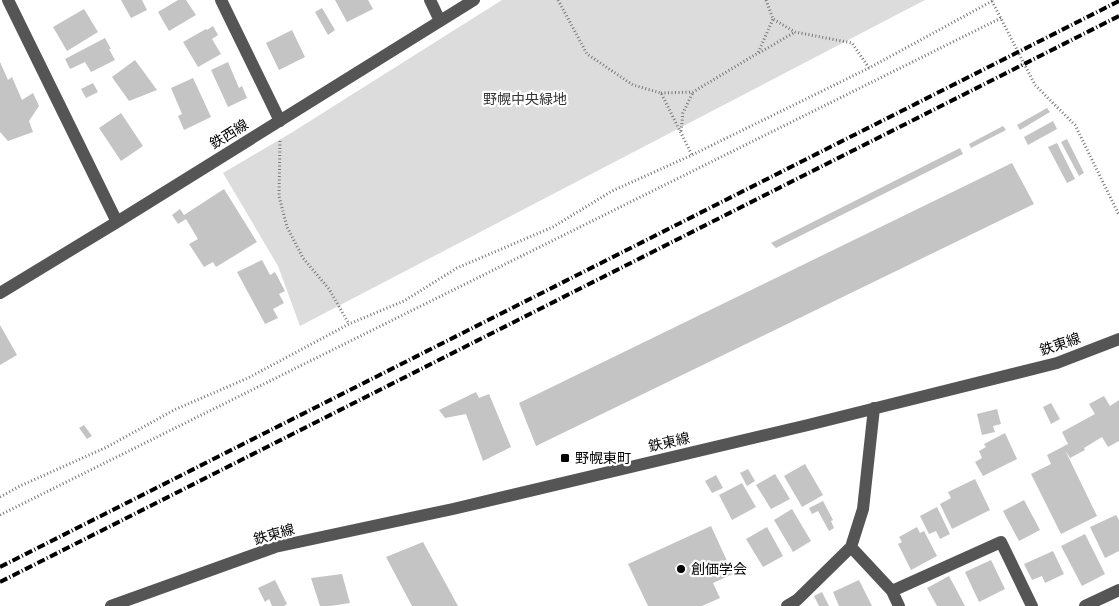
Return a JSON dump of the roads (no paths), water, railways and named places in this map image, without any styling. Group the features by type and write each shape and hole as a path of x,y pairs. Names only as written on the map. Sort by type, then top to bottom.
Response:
{"street":[{"path":"8,0 117,222"},
{"path":"221,0 280,121"},
{"path":"430,0 440,21"},
{"name":"鉄西線","path":"0,293 474,0"},
{"name":"鉄東線","path":"111,606 275,547 452,509 808,425 1057,363 1119,339"},
{"path":"787,606 797,600 851,547 863,509 874,408"},
{"path":"892,591 1001,542 1032,606"},
{"path":"851,547 892,591 899,606"},
{"path":"1085,606 1119,590"}],"railway":[{"path":"0,567 1119,1"},
{"path":"0,582 1119,16"}],"place":[{"name":"野幌東町","path":"565,458"},
{"name":"創価学会","path":"681,569"}],"park label":[{"name":"野幌中央緑地","path":"525,99"}]}
